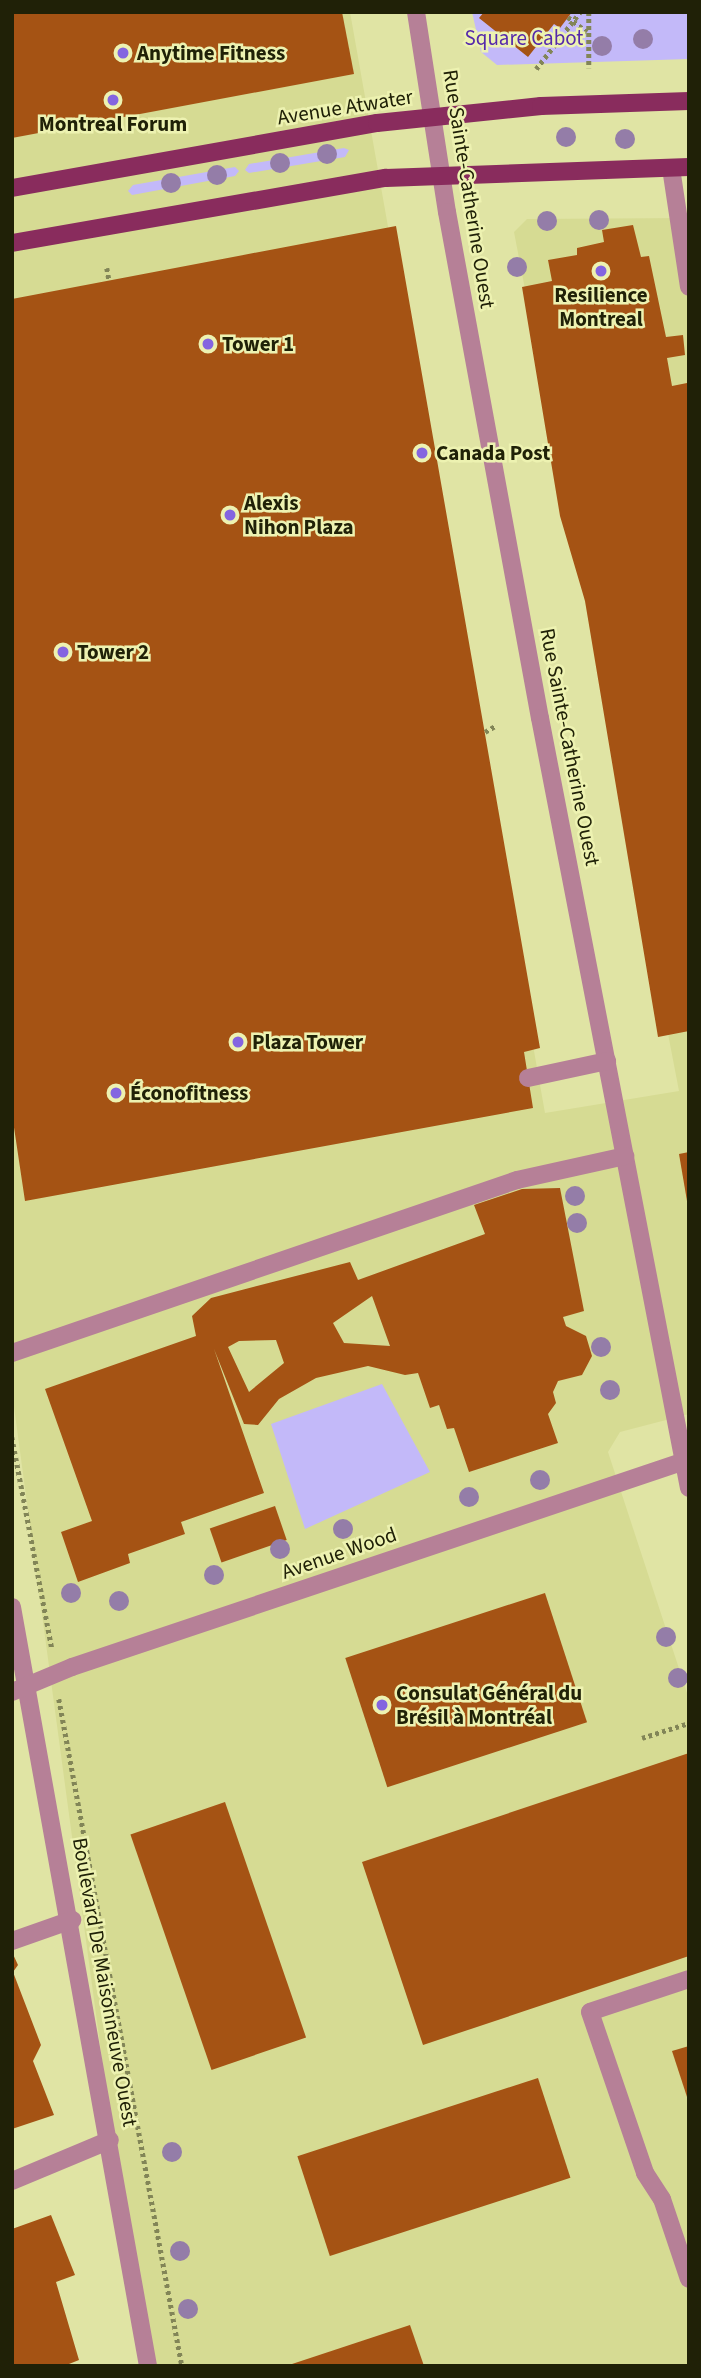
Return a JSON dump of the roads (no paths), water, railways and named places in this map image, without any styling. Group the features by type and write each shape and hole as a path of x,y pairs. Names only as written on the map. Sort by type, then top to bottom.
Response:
{"main road":[{"name":"Avenue Atwater","path":"12,188 433,117 541,106 689,101"},
{"path":"12,243 367,181 440,175 680,167"}],"street":[{"name":"Rue Sainte-Catherine Ouest","path":"416,12 440,175 689,1488"},
{"path":"680,167 689,287"},
{"path":"528,1078 607,1062"},
{"path":"12,1353 517,1181 625,1156"},
{"name":"Avenue Wood","path":"20,1689 85,1663 682,1462"},
{"name":"Boulevard De Maisonneuve Ouest","path":"12,1607 20,1689 72,1920 148,2366"},
{"path":"12,1941 72,1920"},
{"path":"689,1979 590,2012 645,2174 662,2199 689,2279"},
{"path":"12,2181 110,2140"}],"place":[{"name":"Anytime Fitness","path":"123,53"},
{"name":"Montreal Forum","path":"113,100"},
{"name":"Resilience Montreal","path":"601,271"},
{"name":"Tower 1","path":"208,344"},
{"name":"Canada Post","path":"422,453"},
{"name":"Alexis Nihon Plaza","path":"230,515"},
{"name":"Tower 2","path":"63,652"},
{"name":"Plaza Tower","path":"238,1042"},
{"name":"Éconofitness","path":"116,1093"},
{"name":"Consulat Général du Brésil à Montréal","path":"382,1705"}],"park label":[{"name":"Square Cabot","path":"524,38"}]}
